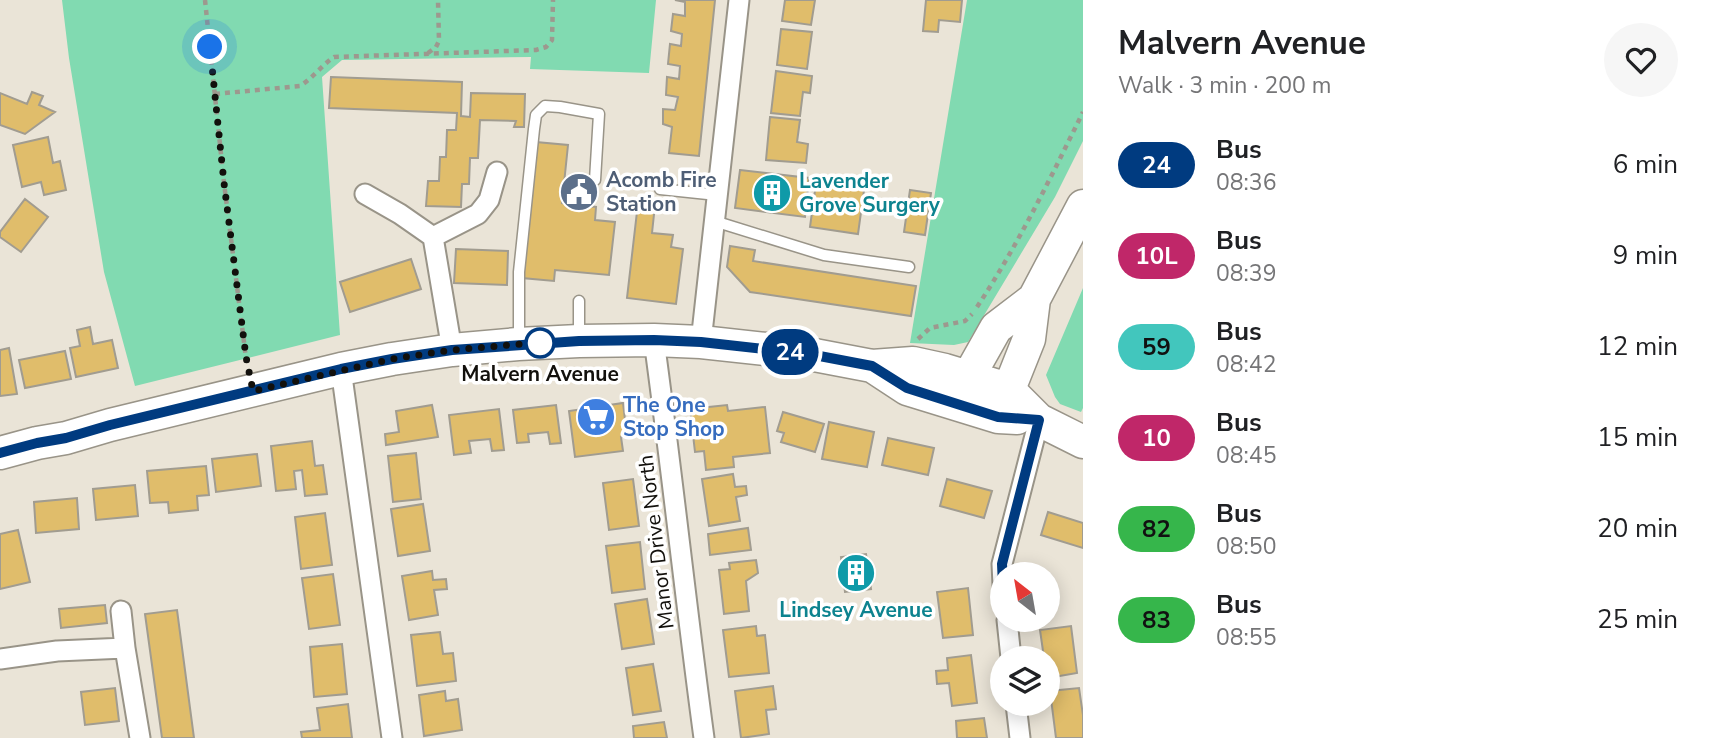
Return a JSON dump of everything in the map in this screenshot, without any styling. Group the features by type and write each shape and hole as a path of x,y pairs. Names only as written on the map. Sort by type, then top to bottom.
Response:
{"main road":[{"path":"1003,403 1029,339 1034,299 1083,206"},
{"path":"964,390 996,328 1034,299"},
{"path":"0,453 341,369 392,359 519,344 654,340 701,342 885,365 914,363 964,390 1003,403 1083,442"}],"street":[{"path":"701,342 738,0"},
{"path":"433,237 478,215 489,200 497,172"},
{"path":"365,194 433,237 452,350"},
{"name":"Manor Drive North","path":"654,340 704,738"},
{"path":"341,369 392,738"},
{"path":"1003,562 1039,420"},
{"path":"121,611 140,738"},
{"path":"0,659 125,648"},
{"path":"1017,716 1020,738"}],"lane":[{"path":"519,344 519,272 534,129 536,115 545,106 599,114 595,180"},
{"path":"660,189 717,195"},
{"path":"714,220 824,255 909,267"},
{"path":"579,302 579,341"}],"path":[{"path":"205,0 224,183 246,357 253,391"},
{"path":"427,54 439,41 438,0"},
{"path":"215,94 300,86 334,57 536,50 546,47 552,40 553,0"},
{"path":"885,365 930,328 965,321 974,312 1024,229 1083,112"}],"green space":[{"path":"62,0 656,0 649,73 530,69 531,57 342,60 322,77 340,335 135,386 104,272"},
{"path":"967,0 1083,0 1083,141 1055,197 968,342 954,345 910,343"},
{"path":"1083,288 1081,412 1060,404 1046,375"}],"building":[{"path":"675,0 715,0 699,156 669,153 672,127 663,124 663,109 675,110 678,97 666,95 667,77 679,79 680,66 668,64 670,44 681,46 682,34 671,31 673,14 685,16 685,2"},
{"path":"785,0 815,0 811,25 782,21"},
{"path":"926,0 962,0 960,22 939,20 938,32 923,31"},
{"path":"781,29 812,32 807,69 777,65"},
{"path":"776,71 812,76 810,93 803,92 800,116 771,113"},
{"path":"331,77 462,82 461,116 470,117 471,93 525,94 524,127 514,127 516,121 480,120 478,158 470,158 469,184 462,184 461,207 426,206 428,181 439,181 440,157 446,157 447,130 456,130 457,113 329,108"},
{"path":"32,92 43,96 39,105 55,112 25,134 0,125 0,93 27,104"},
{"path":"770,117 800,120 797,142 808,144 806,163 766,160"},
{"path":"48,137 53,163 60,161 66,190 44,195 41,182 22,187 13,145"},
{"path":"536,142 568,145 562,203 596,207 595,220 615,222 609,275 555,270 554,281 522,278"},
{"name":"Lavender Grove Surgery","path":"740,170 809,178 805,217 735,208"},
{"path":"817,176 865,183 858,234 810,227"},
{"path":"910,190 931,193 925,235 904,232"},
{"path":"25,199 48,217 21,252 0,237 0,232"},
{"path":"638,203 655,205 652,233 673,235 671,247 683,249 676,304 627,298"},
{"path":"730,246 755,250 753,261 916,286 911,316 750,292 727,267"},
{"path":"456,249 508,251 507,285 454,283"},
{"path":"411,259 421,289 350,312 340,282"},
{"path":"90,327 93,344 112,340 118,368 76,377 70,348 80,346 77,330"},
{"path":"9,348 17,394 0,396 0,350"},
{"path":"65,351 71,379 25,388 19,360"},
{"path":"623,403 627,436 621,437 623,451 575,457 569,411"},
{"path":"432,405 438,437 386,445 385,434 399,432 396,411"},
{"path":"556,405 561,443 550,444 548,432 528,434 529,442 517,443 513,410"},
{"path":"727,405 728,411 765,407 770,453 733,457 734,467 706,470 704,451 695,452 690,409"},
{"path":"499,409 504,450 492,451 490,439 469,441 471,453 454,455 449,415"},
{"path":"783,412 824,424 815,452 781,442 784,433 777,431"},
{"path":"829,422 874,432 867,467 822,459"},
{"path":"888,438 934,448 928,475 882,465"},
{"path":"312,441 315,466 323,465 327,494 305,496 302,470 294,471 296,489 276,491 271,446"},
{"path":"416,453 421,499 393,502 388,456"},
{"path":"257,454 261,486 216,492 212,459"},
{"path":"206,466 209,495 197,496 198,510 169,513 168,502 150,503 147,471"},
{"path":"733,474 735,487 746,486 747,495 736,497 740,521 709,526 702,479"},
{"path":"633,479 639,526 609,530 603,483"},
{"path":"947,479 992,491 984,518 940,506"},
{"path":"135,485 138,516 96,520 93,489"},
{"path":"77,498 79,529 36,533 34,502"},
{"path":"423,504 430,551 398,556 391,509"},
{"path":"1048,512 1083,523 1083,548 1041,535"},
{"path":"325,513 332,565 301,569 295,517"},
{"path":"748,528 751,550 710,555 708,534"},
{"path":"18,530 30,582 0,589 0,534"},
{"path":"640,542 645,589 612,593 606,546"},
{"name":"Lindsey Avenue","path":"866,554 871,589 845,592 841,557"},
{"path":"756,560 758,573 746,581 749,611 724,614 719,570 730,569 729,563"},
{"path":"432,571 433,580 446,579 447,589 434,590 438,615 409,620 402,576"},
{"path":"333,574 340,625 309,629 302,578"},
{"path":"968,588 973,635 943,638 937,592"},
{"path":"647,599 654,644 622,649 615,604"},
{"path":"105,605 107,623 61,628 59,609"},
{"path":"177,610 194,738 162,738 145,614"},
{"path":"756,626 757,636 765,635 769,673 729,677 723,630"},
{"path":"1071,626 1077,673 1060,676 1060,646 1042,646 1040,632 1060,632 1060,627"},
{"path":"440,632 443,654 453,653 456,681 417,686 411,635"},
{"path":"342,644 347,694 314,697 310,647"},
{"path":"971,655 977,703 952,706 949,683 937,684 936,671 948,670 947,658"},
{"path":"653,664 661,711 633,715 626,668"},
{"path":"773,686 776,709 766,710 769,734 741,738 735,691"},
{"path":"115,688 119,721 85,725 81,692"},
{"path":"1079,688 1083,738 1056,738 1053,716 1060,716 1060,690"},
{"path":"445,691 446,701 458,699 462,730 424,736 419,695"},
{"path":"348,704 352,738 302,738 301,732 320,730 317,708"},
{"path":"984,718 987,738 957,738 956,721"},
{"path":"664,722 667,738 634,738 633,726"}],"bus line":[{"name":"24","path":"0,453 341,369 452,350 546,342 654,340 766,349 872,366 907,388 998,417 1039,420 1002,562"}],"place":[{"name":"Acomb Fire Station","path":"579,192"},
{"name":"Lavender Grove Surgery","path":"772,193"},
{"name":"Malvern Avenue","path":"540,343"},
{"name":"The One Stop Shop","path":"596,417"},
{"name":"Lindsey Avenue","path":"856,573"}],"route":[{"path":"210,47 224,183 246,357 253,391 392,359 452,350 546,342 540,343"}]}
